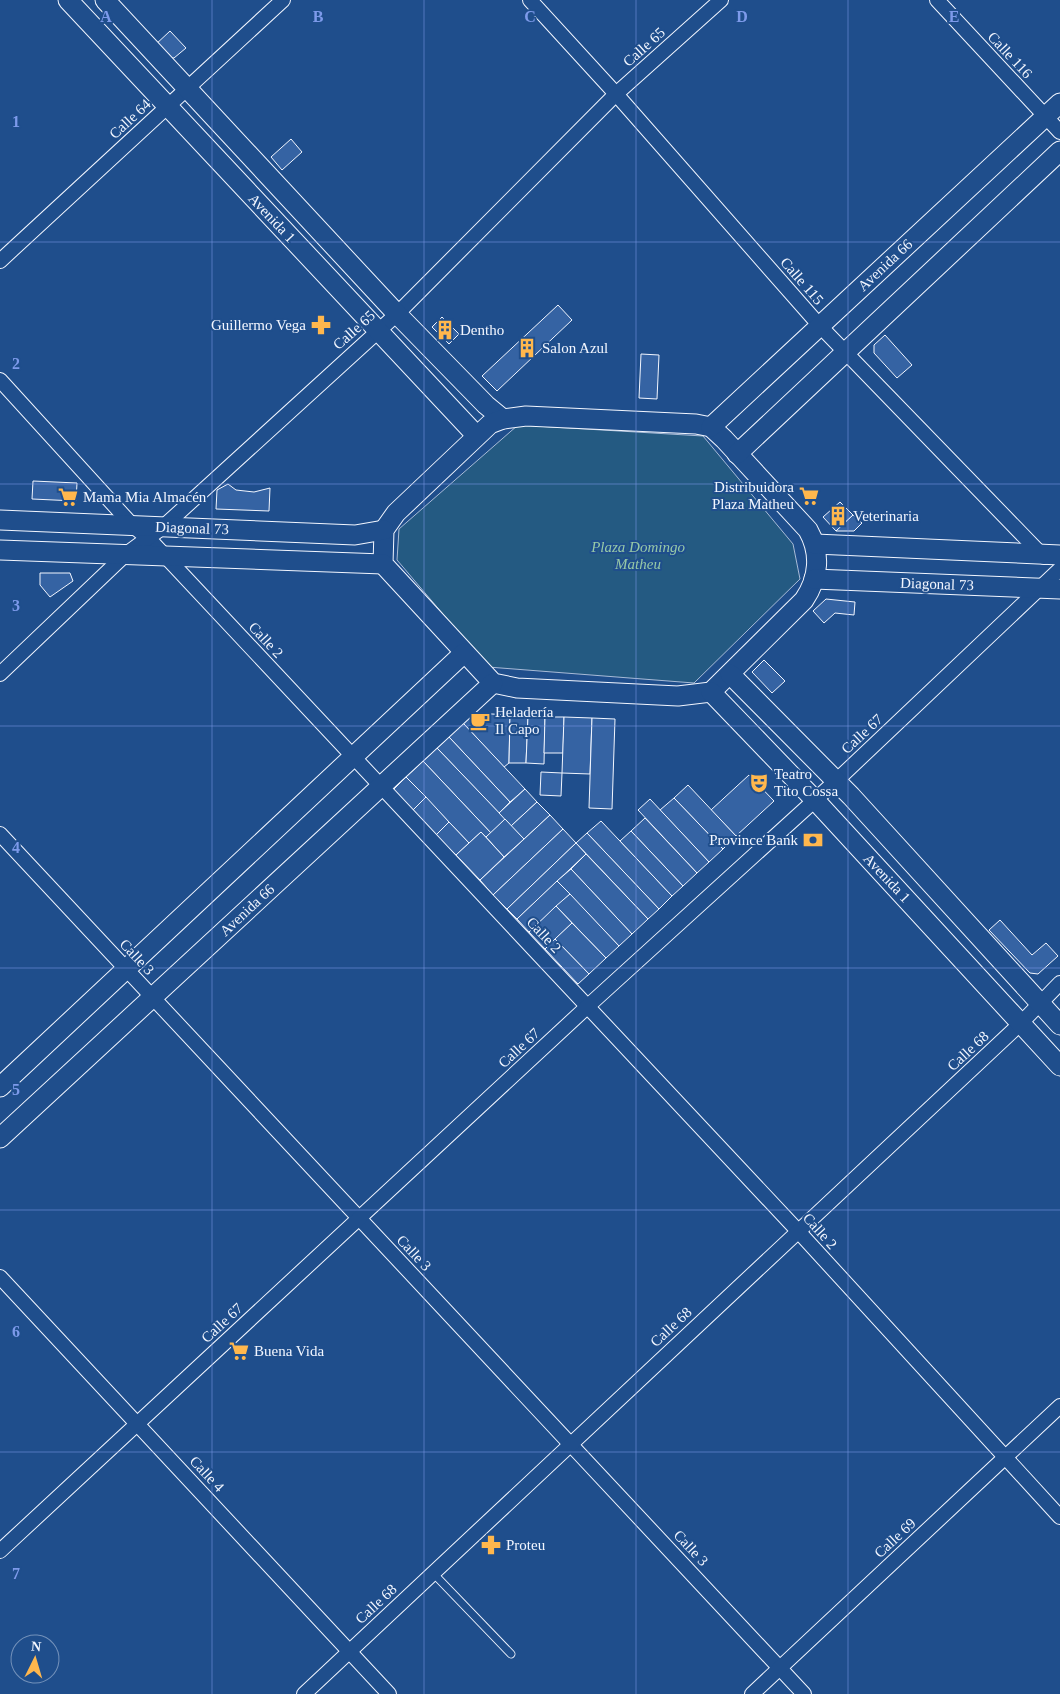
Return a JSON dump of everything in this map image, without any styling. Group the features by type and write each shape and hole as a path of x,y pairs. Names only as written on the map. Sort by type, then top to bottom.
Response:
{"main road":[{"name":"Avenida 1","path":"68,0 476,435"},
{"name":"Avenida 1","path":"105,0 397,314 486,405 503,419"},
{"name":"Avenida 66","path":"711,427 1060,103"},
{"path":"737,454 1060,151"},
{"path":"535,417 696,424 711,427 808,530 816,544 812,590 711,692 678,696 517,688 493,683 383,564 384,530 396,512 476,435 490,424 503,419 535,417"},
{"name":"Diagonal 73","path":"0,520 140,532 163,527 355,534 384,530"},
{"path":"816,544 1057,569"},
{"name":"Diagonal 73","path":"0,550 383,564"},
{"name":"Diagonal 73","path":"814,579 1040,588 1057,569"},
{"path":"0,1087 464,653"},
{"name":"Avenida 1","path":"730,674 836,781 1060,1025"},
{"name":"Avenida 66","path":"0,1138 493,683"},
{"name":"Avenida 1","path":"711,692 814,800 1060,1066"}],"street":[{"name":"Calle 64","path":"0,262 284,0"},
{"name":"Calle 115","path":"530,0 616,94 820,326 1057,569"},
{"name":"Calle 65","path":"163,527 397,314 616,94 721,0"},
{"name":"Calle 116","path":"937,0 1060,132"},
{"name":"Calle 2","path":"0,380 140,532 354,756 798,1230 1004,1458 1060,1517"},
{"path":"0,674 125,555 140,532"},
{"name":"Calle 67","path":"0,1551 588,1006 836,781 1040,588"},
{"name":"Calle 3","path":"0,834 572,1443 804,1694"},
{"name":"Calle 68","path":"304,1694 798,1230 1021,1024 1039,1002 1060,983"},
{"name":"Calle 4","path":"0,1277 389,1694"},
{"name":"Calle 69","path":"752,1694 1060,1406"}],"lane":[{"path":"433,1573 511,1654"}],"green space":[{"name":"Plaza Domingo Matheu","path":"518,425 703,436 793,544 800,579 694,683 488,667 397,560 399,529"}],"building":[{"path":"170,31 186,48 174,58 166,58 154,46"},
{"path":"291,139 302,152 282,170 271,157"},
{"name":"Salon Azul","path":"558,305 572,320 497,391 482,376"},
{"name":"Dentho","path":"442,317 459,334 449,344 432,327"},
{"path":"885,335 912,365 897,378 874,353 874,345"},
{"path":"641,354 659,355 657,399 639,398"},
{"path":"33,481 77,483 76,501 32,499"},
{"path":"228,484 236,490 254,492 270,488 269,511 216,509 217,490"},
{"name":"Veterinaria","path":"840,502 853,515 836,531 823,517"},
{"path":"853,515 862,523 854,531 836,531"},
{"path":"40,573 70,573 73,581 50,597 40,585"},
{"path":"826,599 855,602 854,615 835,613 824,623 813,611"},
{"path":"764,660 785,681 772,693 752,672"},
{"path":"474,713 510,715 509,763 504,767 463,723"},
{"path":"510,715 528,716 526,763 509,763"},
{"path":"528,716 545,717 544,764 526,763"},
{"path":"545,717 564,717 563,753 544,753"},
{"path":"564,717 592,718 590,774 562,773"},
{"path":"592,718 615,719 612,809 589,808"},
{"path":"463,723 525,789 510,802 449,737"},
{"path":"449,737 510,802 499,813 437,748"},
{"path":"437,748 505,819 491,833 423,761"},
{"path":"423,761 491,833 486,837 481,832 469,843 406,777"},
{"path":"541,772 562,773 561,796 540,795"},
{"path":"749,775 774,801 736,836 711,810"},
{"path":"406,777 426,797 413,810 393,790"},
{"path":"688,785 736,836 723,849 674,798"},
{"path":"525,789 537,802 511,826 499,813"},
{"path":"426,797 449,822 436,835 413,810"},
{"path":"674,798 723,849 709,862 660,810"},
{"path":"650,799 709,862 697,873 638,810"},
{"path":"537,802 550,815 524,839 511,826"},
{"path":"550,815 563,829 493,895 480,880"},
{"path":"645,818 697,873 683,886 631,831"},
{"path":"505,819 524,839 504,857 486,837"},
{"path":"601,821 672,896 659,909 587,833"},
{"path":"449,822 469,843 456,855 436,835"},
{"path":"563,829 576,843 507,909 493,895"},
{"path":"631,831 683,886 672,896 620,841"},
{"path":"481,832 504,857 480,880 456,855"},
{"path":"587,833 659,909 648,919 576,843"},
{"path":"576,843 586,854 517,919 507,909"},
{"path":"586,854 648,919 632,934 571,869"},
{"path":"571,869 632,934 619,946 557,881"},
{"path":"557,881 570,894 529,932 517,919"},
{"path":"570,894 619,946 606,958 556,906"},
{"path":"556,906 572,923 545,949 529,932"},
{"path":"1000,920 1032,955 1046,943 1058,956 1038,974 1030,973 989,930"},
{"path":"572,923 606,958 589,974 555,939"},
{"path":"555,939 589,974 578,984 545,949"}],"place":[{"name":"Guillermo Vega","path":"321,325"},
{"name":"Dentho","path":"445,330"},
{"name":"Salon Azul","path":"527,348"},
{"name":"Distribuidora Plaza Matheu","path":"809,496"},
{"name":"Mama Mia Almacén","path":"68,497"},
{"name":"Veterinaria","path":"838,516"},
{"name":"Heladería Il Capo","path":"480,721"},
{"name":"Teatro Tito Cossa","path":"759,783"},
{"name":"Province Bank","path":"813,840"},
{"name":"Buena Vida","path":"239,1351"},
{"name":"Proteu","path":"491,1545"}]}
